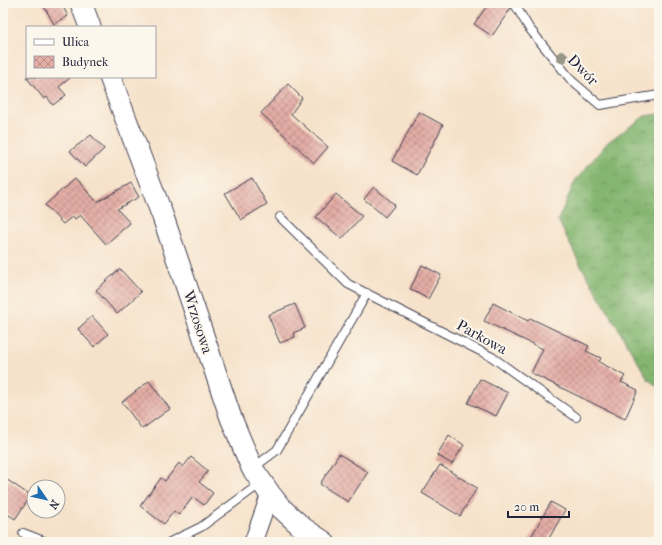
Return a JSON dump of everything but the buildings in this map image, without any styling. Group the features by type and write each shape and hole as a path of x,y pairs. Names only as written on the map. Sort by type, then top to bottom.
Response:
{"street":[{"path":"81,3 90,26"},
{"name":"Wrzosowa","path":"110,78 164,217 231,418 261,482 281,508 303,528 324,542"},
{"path":"253,542 261,482"}],"lane":[{"name":"Dwór","path":"514,3 529,28 572,82 600,105 659,95"},
{"name":"Parkowa","path":"280,217 348,284 492,357 576,417"},
{"path":"170,542 201,527 261,482 277,450 367,293"},
{"path":"23,533 46,542"}],"green space":[{"path":"659,114 659,388 648,379 580,264 558,220 575,181 608,142 645,116"}]}
